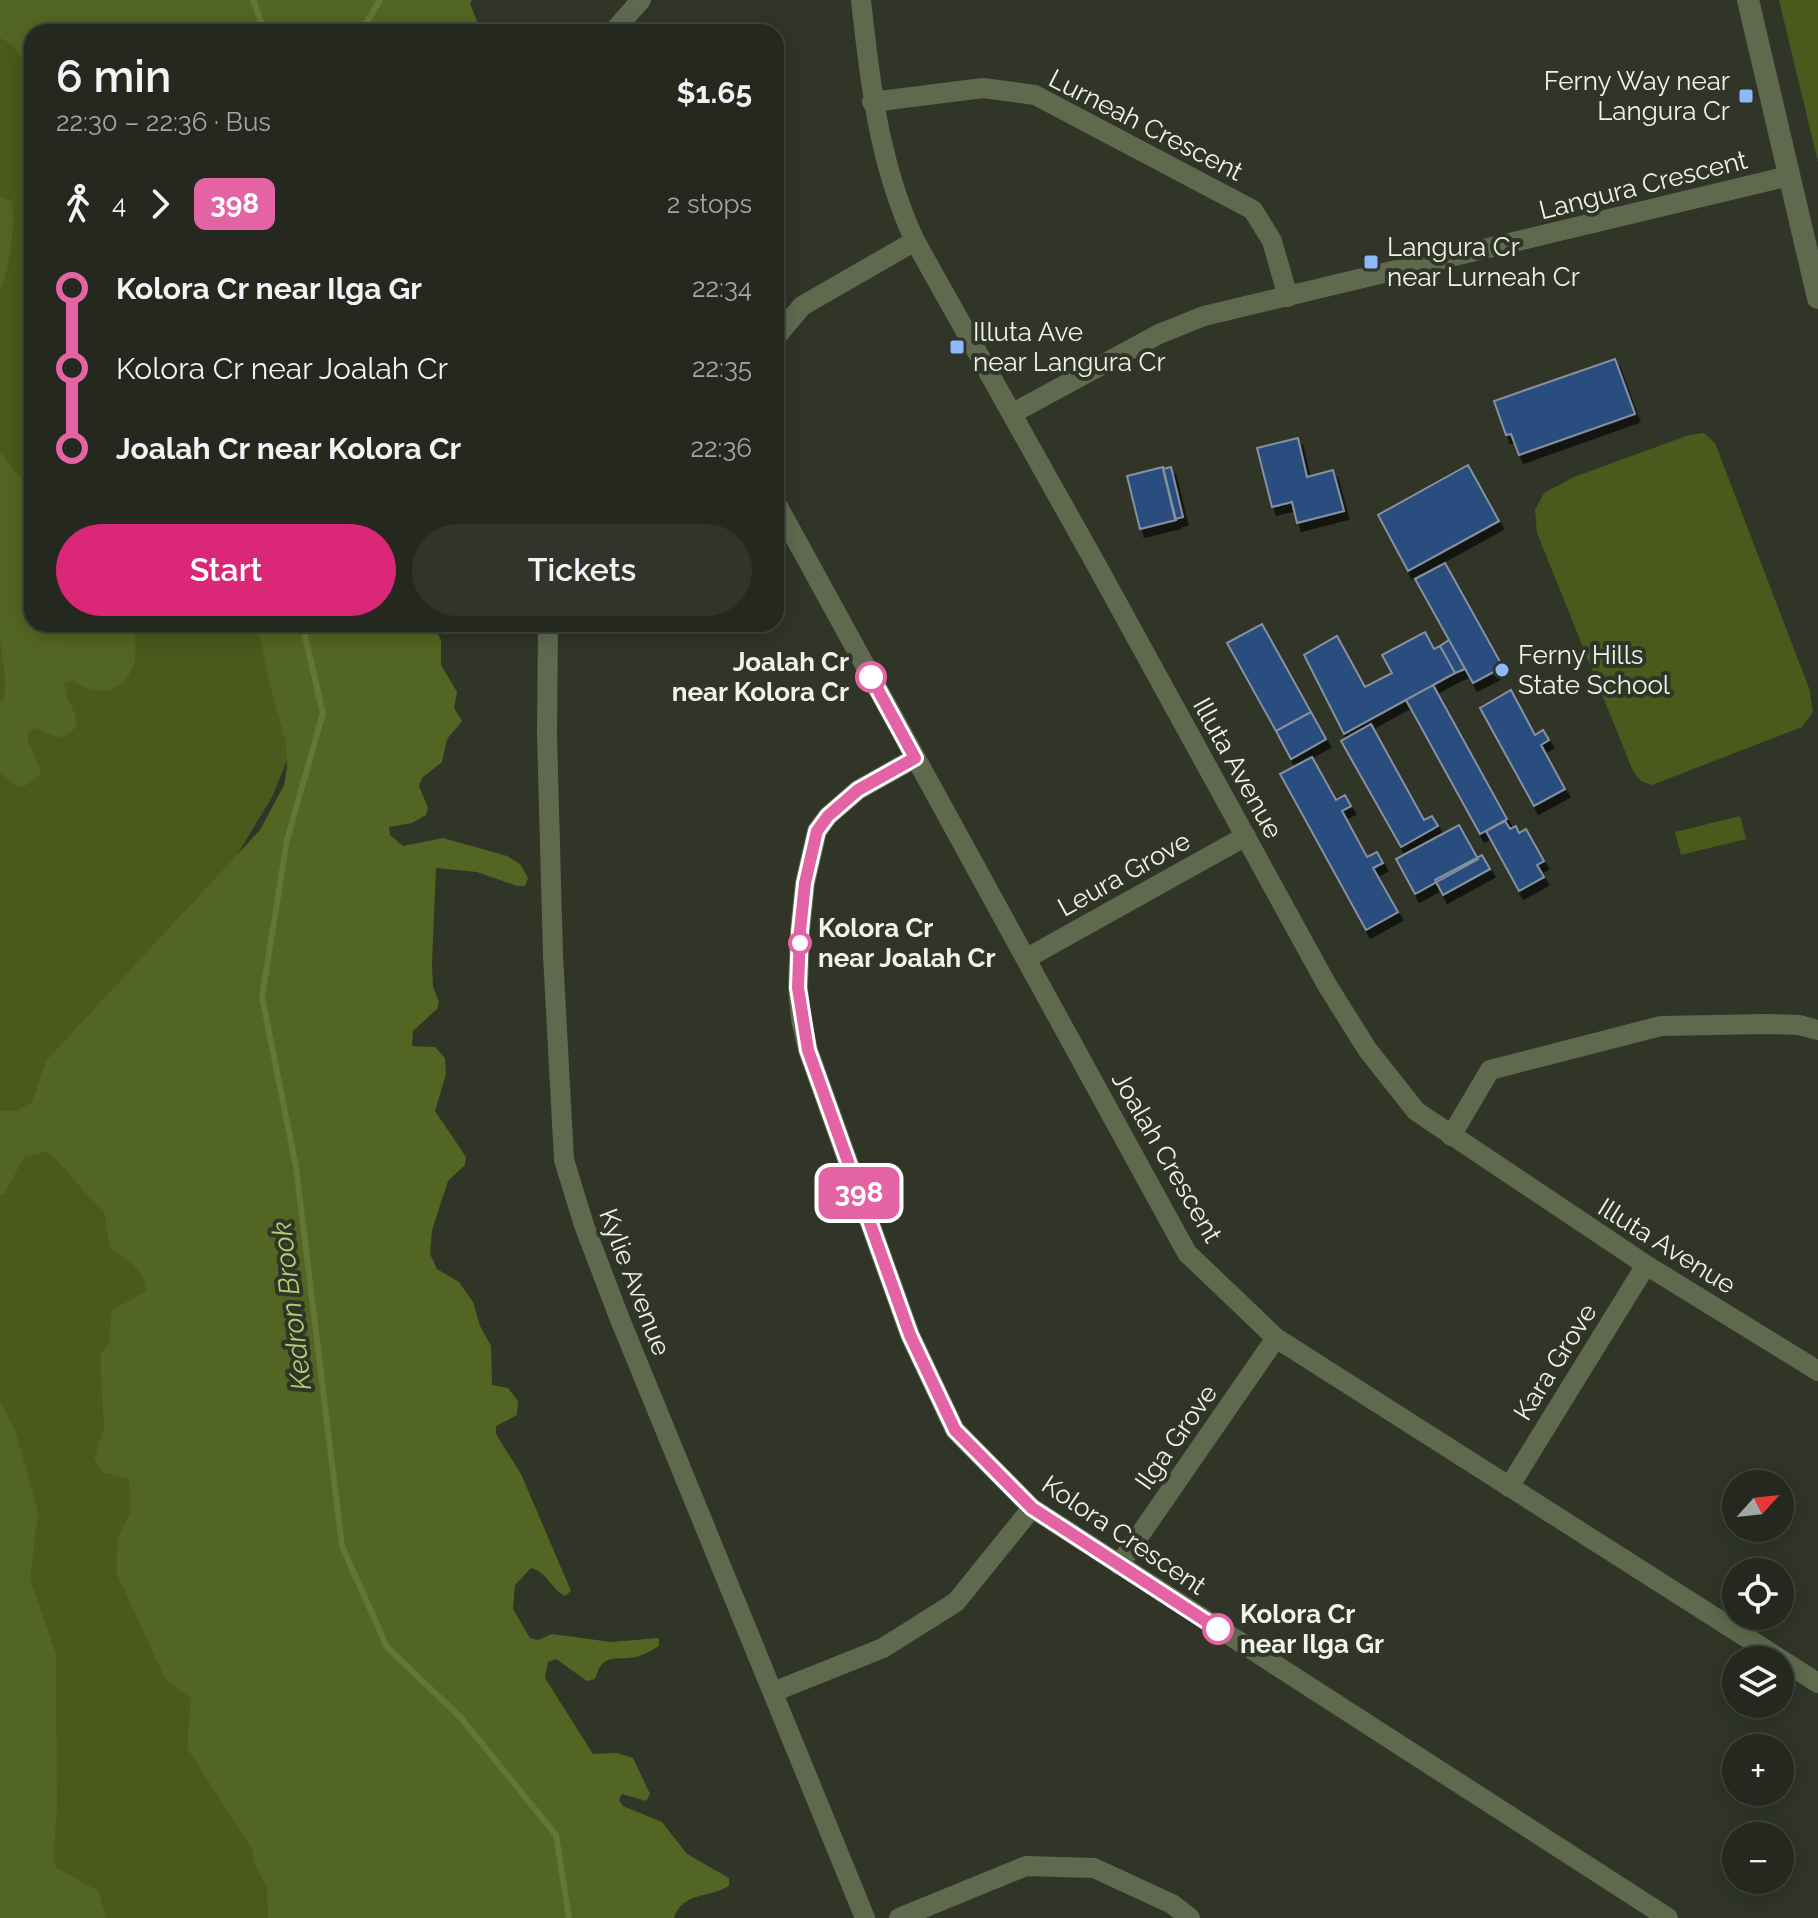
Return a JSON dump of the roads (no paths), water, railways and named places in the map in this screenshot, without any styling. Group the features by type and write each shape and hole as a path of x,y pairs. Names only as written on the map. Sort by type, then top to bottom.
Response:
{"street":[{"path":"620,24 641,0"},
{"name":"Illuta Avenue","path":"861,0 872,102 900,210 1322,976 1367,1049 1416,1111 1451,1136 1646,1265 1818,1371"},
{"path":"1748,0 1818,298"},
{"name":"Lurneah Crescent","path":"872,102 983,88 1035,95 1253,210 1272,241 1288,297"},
{"name":"Langura Crescent","path":"1013,413 1182,323 1789,176"},
{"path":"784,327 802,306 915,241"},
{"name":"Joalah Crescent","path":"784,518 1187,1253 1276,1338 1818,1683"},
{"name":"Kylie Avenue","path":"548,632 547,735 553,955 564,1160 584,1225 614,1303 865,1918"},
{"name":"Kolora Crescent","path":"915,758 858,790 828,816 817,831 805,883 798,988 808,1050 910,1335 955,1430 1032,1508 1668,1918"},
{"name":"Leura Grove","path":"1027,958 1246,836"},
{"path":"1451,1136 1490,1070 1661,1026 1766,1024 1799,1025 1818,1030"},
{"name":"Kara Grove","path":"1509,1487 1646,1265"},
{"name":"Ilga Grove","path":"1119,1565 1276,1338"},
{"path":"773,1692 883,1648 956,1602 1032,1508"},
{"path":"899,1918 1026,1866 1094,1868 1172,1904 1190,1918"}],"waterway":[{"path":"253,0 262,24"},
{"path":"366,24 380,0"},
{"name":"Kedron Brook","path":"304,632 323,713 287,840 262,997 296,1167 342,1546 387,1647 461,1718 556,1835 569,1918"}],"place":[{"name":"Ferny Way near Langura Cr","path":"1746,96"},
{"name":"Langura Cr near Lurneah Cr","path":"1371,262"},
{"name":"Illuta Ave near Langura Cr","path":"957,347"},
{"name":"Ferny Hills State School","path":"1502,670"},
{"name":"Joalah Cr near Kolora Cr","path":"871,677"},
{"name":"Kolora Cr near Joalah Cr","path":"800,943"},
{"name":"Kolora Cr near Ilga Gr","path":"1218,1629"}]}
